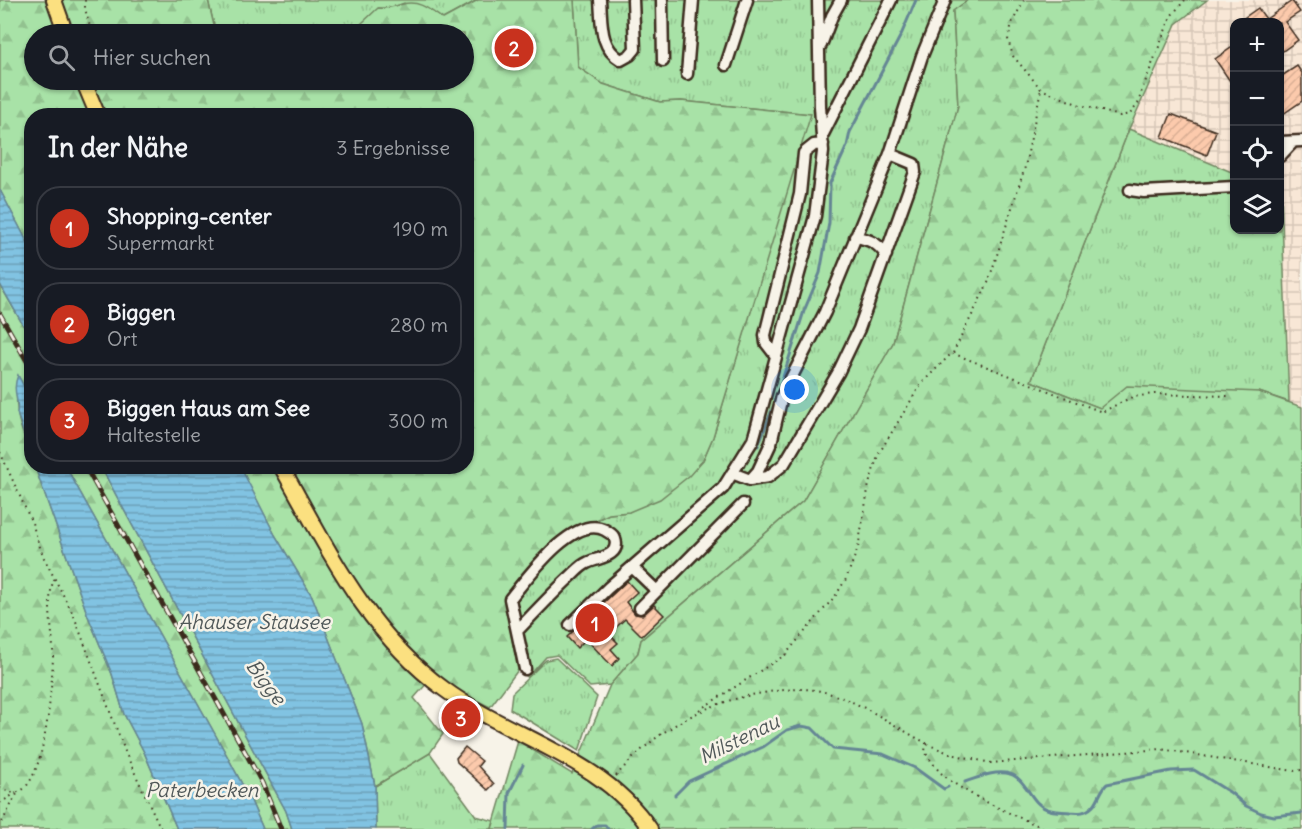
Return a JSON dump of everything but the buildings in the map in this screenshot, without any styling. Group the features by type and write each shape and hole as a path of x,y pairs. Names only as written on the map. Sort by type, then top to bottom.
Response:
{"main road":[{"path":"54,0 62,24"},
{"path":"87,90 95,108"},
{"path":"286,474 353,590 379,627 402,654 455,697 579,765 609,785 628,802 650,829"}],"street":[{"path":"600,0 603,40 610,54 621,60 635,49 633,0"},
{"path":"662,0 663,61"},
{"path":"687,74 693,0"},
{"path":"726,65 747,0"},
{"path":"570,625 632,567 723,488 753,440 815,216 823,140 818,0"},
{"path":"819,51 832,16 841,0"},
{"path":"776,356 766,343 765,335 800,194 804,153 823,140 891,0"},
{"path":"750,480 758,471 771,443 782,396 816,332 890,154 922,56 945,0"},
{"path":"1284,153 1298,141"},
{"path":"732,473 750,480 768,477 784,464 838,373 859,329 915,172 914,164 890,154"},
{"path":"1130,190 1144,192 1230,187"},
{"path":"855,237 880,245 885,255"},
{"path":"640,608 743,504"},
{"path":"517,630 586,563 604,558 611,553 615,546 615,539 612,535 603,529 590,526 558,543 510,599 525,669"},
{"path":"632,567 657,591"}],"path":[{"path":"85,0 89,24"},
{"path":"1024,0 1012,23 1008,40 1013,56 1041,89 1077,104 1120,116 1130,114 1138,104 1171,16 1185,0"},
{"path":"609,785 666,729 785,655 836,595 846,579 858,548 869,484 878,455 921,384 952,353 987,283 1025,167 1041,89"},
{"path":"952,353 1102,412 1132,397 1154,394 1229,396"},
{"path":"0,452 54,579 74,616 113,722 161,829"},
{"path":"0,803 28,784 34,775 45,730 53,655 50,590 54,579"},
{"path":"699,710 750,694 790,689 826,692 858,705 926,743 951,754 991,763 1161,749 1294,771 1302,770"},
{"path":"926,743 925,752 940,771 955,782 1015,816 1046,829"},
{"path":"0,788 9,792 18,792"},
{"path":"2,822 18,792"}],"shaded area":[{"path":"1207,0 1302,0 1302,407 1289,402 1282,234 1284,234 1284,18 1230,18 1230,171 1129,129 1176,24"}],"green space":[{"path":"0,0 208,0 214,24 24,24 24,90 474,90 474,24 361,24 378,8 409,3 429,9 443,19 478,0 574,0 578,67 603,84 660,102 681,101 811,114 713,437 703,460 689,476 660,499 629,512 609,514 554,540 504,598 518,670 490,707 458,691 436,673 414,698 443,734 430,753 375,786 362,724 312,596 275,535 244,474 474,474 474,108 24,108 24,236 0,190"},
{"path":"208,0 478,0 443,19 404,3 389,9 379,8 361,24 214,24"},
{"path":"574,0 968,0 953,11 958,106 893,343 803,501 641,640 638,653 610,685 590,687 557,655 546,657 528,677 518,670 504,598 554,540 609,514 629,512 703,460 713,437 810,114 681,101 660,102 603,84 578,67"},
{"path":"968,0 1207,0 1176,24 1129,129 1031,381 1100,408 1127,386 1259,392 1302,407 1302,829 492,829 518,741 572,774 610,685 638,653 641,640 803,501 893,343 958,106 953,11"},
{"path":"1129,129 1230,171 1230,234 1283,234 1289,402 1259,392 1100,408 1031,381"},
{"path":"0,285 24,327 24,387 18,376 16,400 18,418 24,435 24,474 37,474 88,616 112,674 124,714 144,752 177,829 0,829"},
{"path":"70,474 105,474 286,811 292,829 263,829 225,752"},
{"path":"556,658 597,697 579,751 510,709 512,693 546,660"},
{"path":"430,753 476,816 494,821 492,829 376,829 375,786"}],"water":[{"path":"0,190 24,236 24,327 0,284"},
{"path":"18,375 24,387 24,434 17,413 16,381"},
{"name":"Paterbecken","path":"37,474 70,474 225,752 263,829 177,829 144,752 124,714 112,674 88,616"},
{"name":"Ahauser Stausee","path":"105,474 244,474 275,535 312,596 362,724 375,786 376,829 292,829 286,811"}],"waterway":[{"path":"778,393 804,311 820,273 829,223 830,183 847,146 850,132 901,35 916,0"},
{"path":"758,446 775,402"},
{"name":"Milstenau","path":"675,795 689,781 763,747 787,730 801,726 812,728 833,749 883,754 915,768 944,789 948,787"},
{"path":"508,829 509,793 523,765"},
{"name":"Milstenau","path":"965,782 990,774 1006,773 1019,779 1041,806 1053,811 1079,812 1092,807 1107,784 1171,771 1194,770 1231,793 1246,806 1261,813 1274,816 1302,813"},
{"path":"592,829 597,825 605,825 608,829"}],"railway":[{"path":"0,314 24,356"},
{"path":"89,474 262,783 281,829"}],"place":[{"name":"Biggen","path":"514,48"},
{"name":"Shopping-center","path":"595,623"},
{"name":"Biggen Haus am See","path":"461,718"}],"water label":[{"name":"Bigge","path":"266,682"}]}
